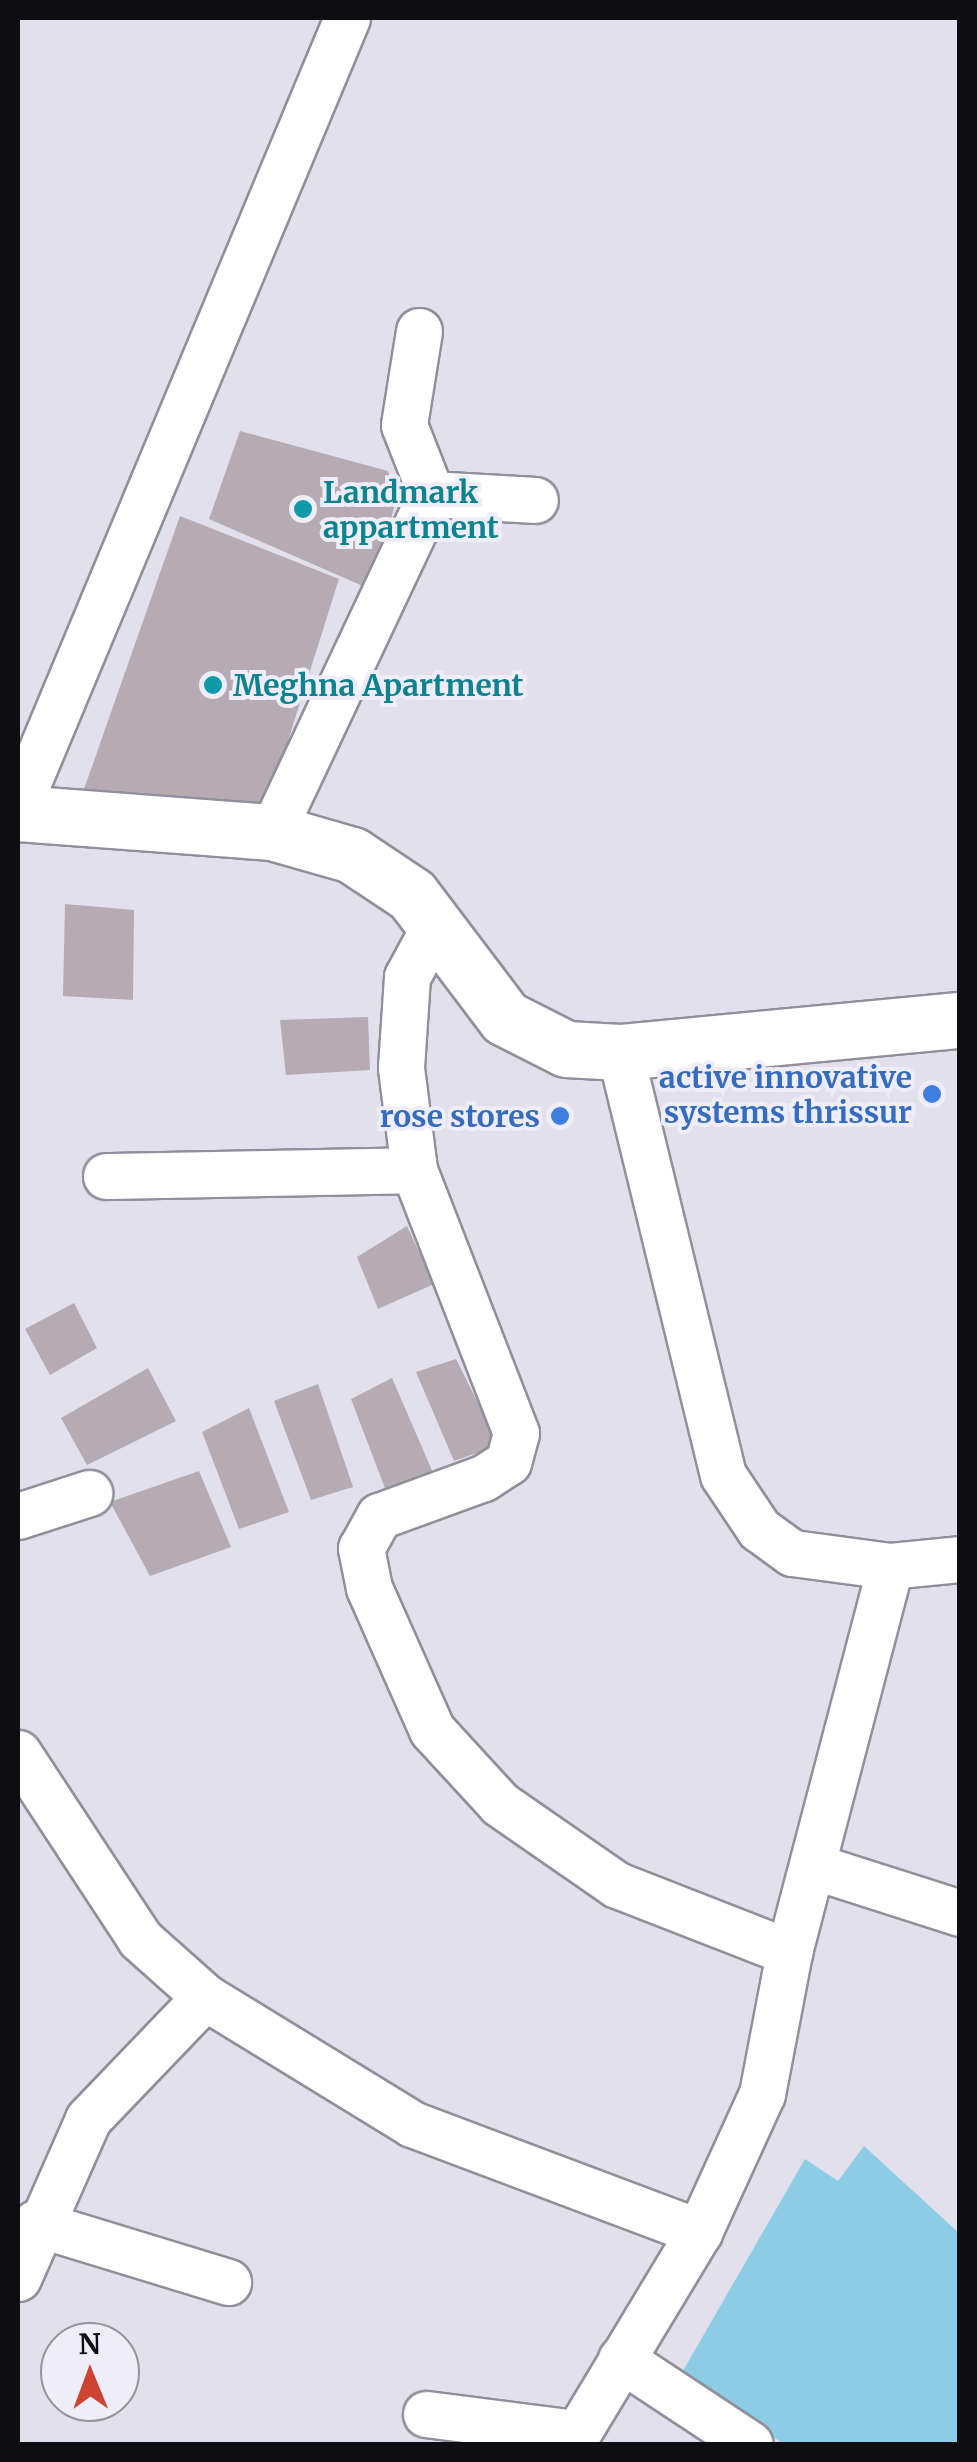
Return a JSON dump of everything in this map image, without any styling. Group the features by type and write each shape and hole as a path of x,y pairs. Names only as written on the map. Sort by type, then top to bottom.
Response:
{"street":[{"path":"18,806 347,18"},
{"path":"272,832 431,494 404,425 419,331"},
{"path":"431,494 535,500"},
{"path":"18,814 272,832 352,854 412,895 505,1018 566,1049 620,1052 960,1020"},
{"path":"434,928 407,977 401,1068 414,1170 516,1433 508,1462 379,1516 361,1548 369,1588 432,1730 500,1804 616,1884 789,1952"},
{"path":"620,1052 723,1475 759,1529 792,1553 890,1566 960,1559"},
{"path":"106,1176 414,1170"},
{"path":"18,1516 90,1493"},
{"path":"426,2414 573,2439 699,2232 762,2094 789,1952 816,1867 890,1566"},
{"path":"18,1754 140,1939 205,1997 412,2124 699,2232"},
{"path":"816,1867 960,1914"},
{"path":"18,2278 35,2223 88,2118 205,1997"},
{"path":"35,2223 228,2282"},
{"path":"621,2359 750,2444"}],"water":[{"path":"864,2146 959,2233 959,2444 784,2444 680,2376 805,2159 838,2181"}],"building":[{"name":"Landmark appartment","path":"240,431 388,471 396,500 372,590 209,519"},
{"name":"Meghna Apartment","path":"180,516 339,579 263,820 83,792"},
{"path":"65,904 134,910 133,1000 63,996"},
{"path":"368,1017 370,1070 286,1075 280,1020"},
{"path":"407,1226 434,1284 378,1309 357,1257"},
{"path":"74,1303 97,1348 50,1375 25,1329"},
{"path":"456,1359 499,1445 454,1461 416,1372"},
{"path":"148,1368 176,1421 87,1465 61,1418"},
{"path":"392,1378 434,1475 388,1496 351,1399"},
{"path":"318,1384 353,1487 311,1500 274,1401"},
{"path":"249,1408 289,1512 239,1529 202,1432"},
{"path":"199,1471 231,1547 150,1576 110,1502"}],"place":[{"name":"Landmark appartment","path":"303,509"},
{"name":"Meghna Apartment","path":"213,685"},
{"name":"active innovative systems thrissur","path":"932,1094"},
{"name":"rose stores","path":"560,1116"}]}
